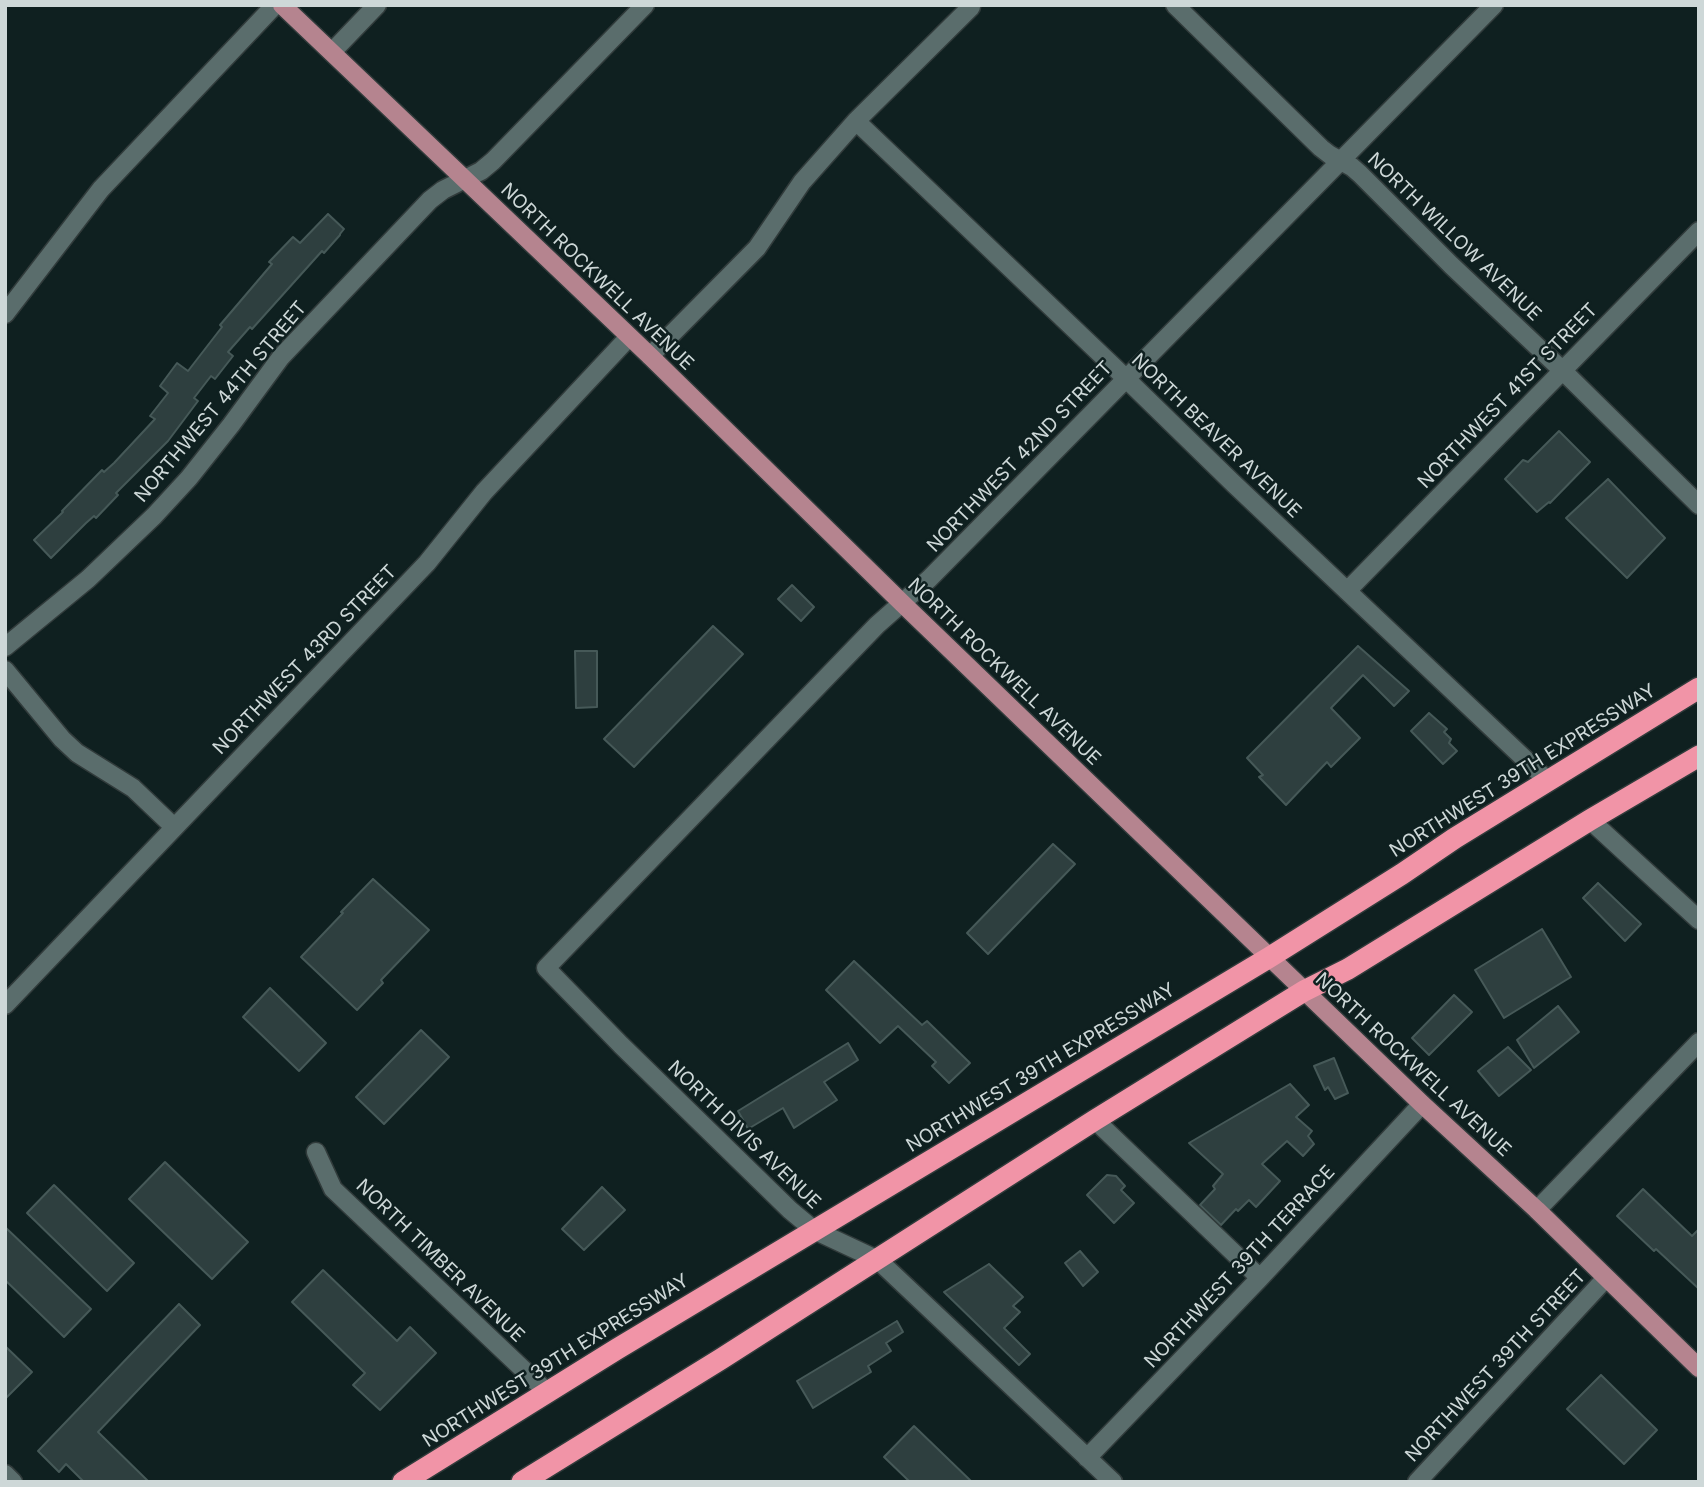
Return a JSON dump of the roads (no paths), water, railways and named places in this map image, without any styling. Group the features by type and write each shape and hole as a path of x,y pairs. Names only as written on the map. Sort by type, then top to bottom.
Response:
{"highway":[{"name":"NORTHWEST 39TH EXPRESSWAY","path":"403,1482 814,1230 1270,957 1455,838 1699,688"},
{"path":"522,1482 878,1260 1095,1120 1304,991 1349,969 1699,755"}],"main road":[{"name":"NORTH ROCKWELL AVENUE","path":"282,5 649,356 1304,991 1537,1210 1699,1368"}],"street":[{"path":"5,314 101,189 275,5"},
{"path":"332,52 377,5"},
{"name":"NORTHWEST 44TH STREET","path":"5,647 88,579 154,516 232,425 281,357 430,200 443,190 481,171 493,161 645,5"},
{"name":"NORTH WILLOW AVENUE","path":"1175,5 1321,148 1360,174 1451,265 1697,500"},
{"name":"NORTHWEST 42ND STREET","path":"546,968 877,625 929,579 1494,5"},
{"path":"649,356 757,248 802,182 856,121 971,7"},
{"name":"NORTH BEAVER AVENUE","path":"856,121 1234,484 1548,780"},
{"name":"NORTHWEST 41ST STREET","path":"1347,591 1699,231"},
{"name":"NORTHWEST 43RD STREET","path":"5,1005 427,563 484,492 629,337"},
{"path":"5,670 76,753 134,788 174,827"},
{"path":"1590,820 1699,920"},
{"name":"NORTH DIVIS AVENUE","path":"546,968 790,1210 814,1230 878,1260 1113,1482"},
{"path":"1537,1210 1699,1042"},
{"name":"NORTHWEST 39TH TERRACE","path":"1087,1458 1422,1104"},
{"path":"1095,1120 1259,1278"},
{"name":"NORTH TIMBER AVENUE","path":"316,1152 333,1189 547,1392"},
{"name":"NORTHWEST 39TH STREET","path":"1417,1482 1606,1278"},
{"path":"5,1474 13,1482"}]}
